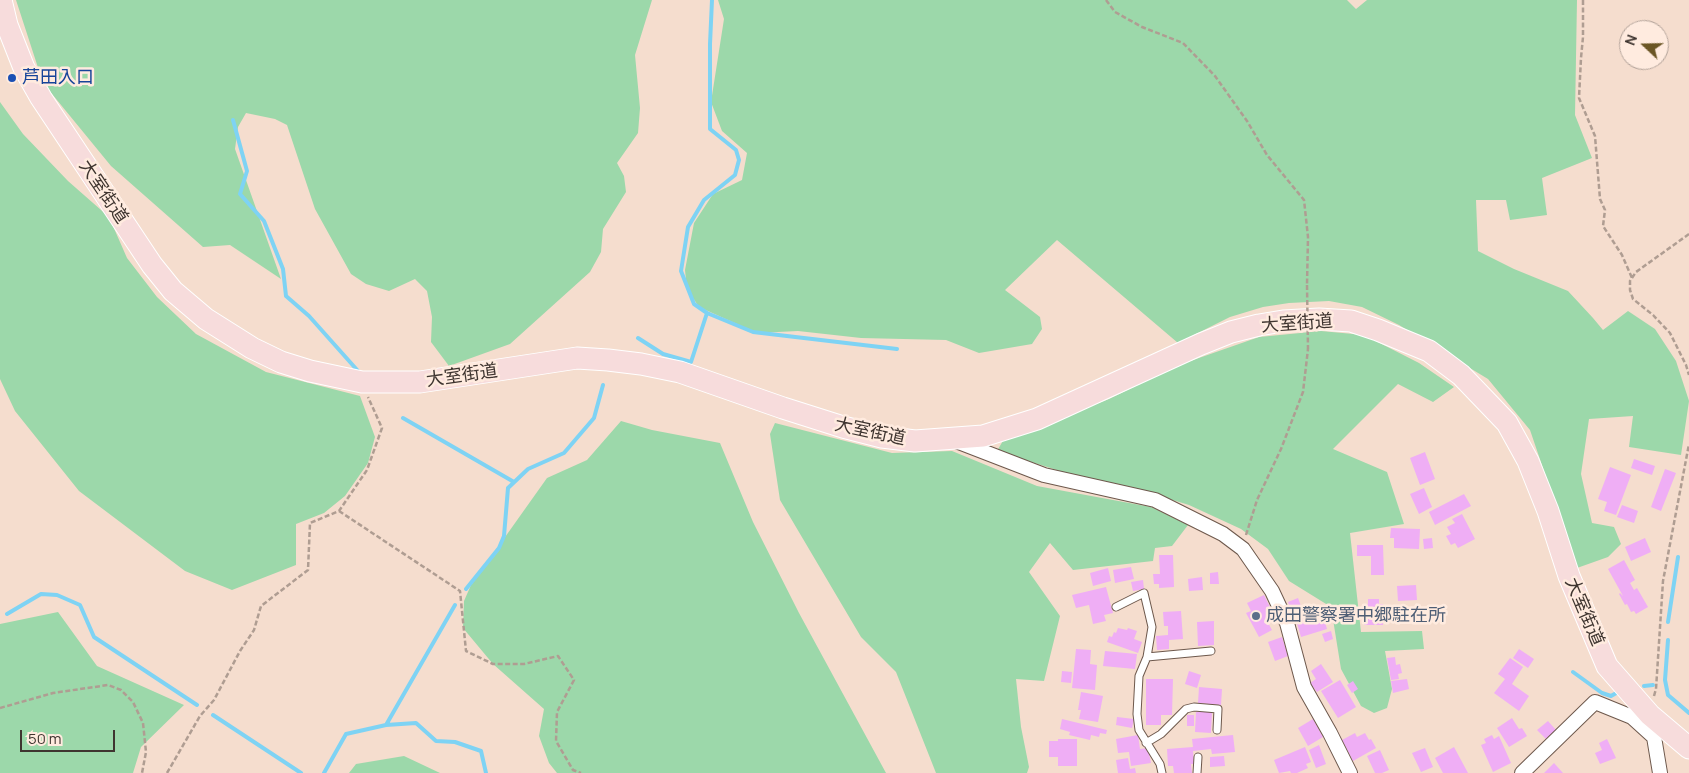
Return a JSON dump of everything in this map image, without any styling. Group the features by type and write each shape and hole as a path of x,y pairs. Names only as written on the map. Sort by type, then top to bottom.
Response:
{"main road":[{"name":"大室街道","path":"1,0 4,26 41,98 152,265 173,291 206,319 252,348 281,362 310,371 362,382 420,382 577,358 608,360 680,372 843,427 882,437 915,441 983,436 1037,419 1201,344 1231,332 1259,325 1283,321 1319,319 1351,321 1429,351 1461,375 1507,424 1531,470 1548,512 1569,576 1607,666 1653,724 1689,748"}],"street":[{"path":"953,439 1044,475 1155,500 1223,534 1243,549 1272,590 1287,623 1304,686 1330,733 1347,772"},
{"path":"1522,773 1596,702 1653,724 1660,773"}],"lane":[{"path":"1116,607 1144,593 1152,627 1147,657 1139,676 1137,714 1139,730 1160,764 1162,773"},
{"path":"1147,657 1211,651"},
{"path":"1146,743 1161,734 1186,709 1194,707 1218,709 1217,730"},
{"path":"1197,773 1198,757"}],"path":[{"path":"1106,0 1115,12 1142,27 1183,43 1215,76 1247,121 1266,155 1304,200 1308,237 1308,349 1303,392 1281,449 1257,500 1243,549"},
{"path":"1583,0 1584,36 1579,98 1595,136 1600,199 1605,210 1603,226 1622,255 1632,278"},
{"path":"1689,234 1636,272 1632,278 1630,290 1633,299 1670,333 1689,375"},
{"path":"167,773 200,716 214,700 240,651 254,630 261,606 308,570 310,523 339,511 367,470 382,428 362,382"},
{"path":"1653,724 1663,581 1689,444"},
{"path":"339,511 460,591 466,651 493,664 524,664 558,656 574,680 557,712 556,741 573,770 581,773"},
{"path":"0,708 53,693 108,685 121,690 133,702 143,723 146,752 142,773"}],"green space":[{"path":"16,0 652,0 635,55 640,108 638,133 617,163 624,176 626,192 603,229 601,252 590,272 510,344 449,366 431,342 432,317 427,291 415,279 389,291 366,284 351,274 315,209 287,125 275,119 246,113 238,127 235,149 281,279 230,245 203,247 111,166 43,83"},
{"path":"718,0 1347,0 1356,9 1367,0 1577,0 1575,115 1592,158 1542,178 1547,215 1510,220 1506,200 1476,200 1478,251 1514,269 1568,291 1603,330 1628,311 1655,329 1676,361 1689,401 1681,455 1629,447 1633,416 1589,419 1581,474 1592,523 1614,527 1621,544 1608,557 1577,568 1530,430 1488,379 1399,325 1362,307 1329,301 1289,303 1263,307 1230,317 1178,343 1057,240 1005,290 1040,317 1042,329 1032,344 979,353 946,340 861,338 798,331 757,333 699,307 687,289 685,270 694,223 713,194 742,180 747,153 722,131 711,102 724,19"},
{"path":"0,102 23,134 68,181 109,217 127,258 157,297 196,334 266,372 360,396 375,437 368,463 345,496 324,513 296,524 296,565 232,590 185,571 79,491 15,411 0,379"},
{"path":"1321,331 1364,335 1419,363 1454,387 1433,402 1398,384 1333,449 1387,472 1404,524 1350,533 1361,632 1422,631 1424,649 1385,651 1392,689 1387,708 1374,713 1361,706 1341,669 1331,607 1289,581 1268,549 1241,529 1189,505 1130,487 1063,472 997,451 1004,439 1109,399 1176,366 1259,337"},
{"path":"621,421 652,430 720,443 753,522 799,613 886,773 557,773 549,763 539,736 544,709 493,664 463,628 464,601 471,585 547,478 587,460"},
{"path":"775,423 892,453 952,451 1037,486 1151,507 1188,525 1172,546 1155,548 1153,561 1073,570 1050,543 1029,572 1060,616 1044,681 1016,679 1021,727 1029,767 1027,773 936,773 896,672 861,637 780,500 770,434"},
{"path":"58,612 97,666 184,705 141,747 133,773 0,773 0,624"},
{"path":"404,756 440,773 349,773 356,764"}],"building":[{"path":"1425,452 1435,479 1420,485 1410,458"},
{"path":"1634,459 1655,466 1652,475 1631,468"},
{"path":"1610,467 1631,475 1616,515 1604,511 1607,502 1598,499"},
{"path":"1665,469 1676,473 1661,511 1651,507"},
{"path":"1424,488 1432,507 1419,514 1410,494"},
{"path":"1464,494 1471,506 1435,525 1429,512"},
{"path":"1622,505 1638,511 1634,523 1617,517"},
{"path":"1462,514 1475,539 1458,548 1455,543 1451,545 1446,536 1451,534 1447,527 1455,523 1452,519"},
{"path":"1391,528 1420,529 1419,549 1394,548 1394,538 1390,538"},
{"path":"1432,538 1433,548 1424,549 1423,539"},
{"path":"1645,538 1651,552 1631,561 1625,547"},
{"path":"1357,545 1383,545 1384,575 1371,575 1371,556 1357,556"},
{"path":"1159,555 1173,555 1174,587 1159,588 1159,584 1154,584 1153,574 1160,574"},
{"path":"1624,560 1635,580 1630,583 1634,590 1637,588 1648,607 1636,614 1634,611 1631,612 1627,604 1625,605 1619,594 1623,596 1608,569"},
{"path":"1131,567 1134,579 1115,583 1113,570"},
{"path":"1108,568 1111,581 1093,586 1090,573"},
{"path":"1218,572 1219,584 1210,584 1210,573"},
{"path":"1202,577 1203,590 1189,591 1188,579"},
{"path":"1143,580 1144,589 1133,591 1131,582"},
{"path":"1416,585 1417,600 1398,601 1397,586"},
{"path":"1106,587 1113,613 1104,615 1106,621 1093,624 1089,605 1076,608 1072,595"},
{"path":"1264,595 1275,617 1267,621 1272,630 1259,637 1246,613 1251,611 1247,603"},
{"path":"1298,598 1304,614 1294,618 1288,602"},
{"path":"1368,599 1379,599 1379,604 1383,604 1383,625 1364,625 1364,604 1368,604"},
{"path":"1181,611 1183,639 1169,640 1169,649 1157,650 1156,636 1168,635 1168,626 1164,626 1163,612"},
{"path":"1322,612 1327,629 1301,637 1296,620"},
{"path":"1214,621 1214,645 1198,646 1197,622"},
{"path":"1118,628 1127,630 1128,628 1137,631 1134,639 1142,642 1138,653 1107,642 1109,636 1112,637"},
{"path":"1331,631 1333,639 1325,642 1322,634"},
{"path":"1282,637 1288,656 1275,661 1268,642"},
{"path":"1076,649 1091,650 1090,664 1097,665 1095,690 1072,688"},
{"path":"1519,649 1534,659 1528,668 1513,658"},
{"path":"1105,651 1137,654 1135,669 1103,666"},
{"path":"1395,657 1396,665 1400,664 1402,673 1398,674 1399,679 1391,680 1387,658"},
{"path":"1510,658 1523,667 1512,684 1529,696 1519,711 1494,693 1505,679 1498,674"},
{"path":"1321,664 1333,682 1317,692 1310,683 1316,679 1311,671"},
{"path":"1062,671 1072,672 1071,683 1061,682"},
{"path":"1189,671 1201,675 1197,688 1185,684"},
{"path":"1146,679 1173,679 1172,715 1161,715 1161,725 1146,725"},
{"path":"1407,679 1409,689 1393,693 1391,681"},
{"path":"1340,680 1356,707 1338,718 1321,691"},
{"path":"1353,681 1358,689 1352,693 1347,685"},
{"path":"1199,687 1222,689 1221,705 1198,703"},
{"path":"1081,692 1103,696 1098,722 1079,719 1081,710 1078,710"},
{"path":"1196,712 1212,712 1211,733 1195,732"},
{"path":"1187,715 1194,715 1194,726 1187,726"},
{"path":"1117,717 1134,719 1132,728 1116,725"},
{"path":"1512,718 1519,729 1522,728 1527,736 1509,747 1497,728"},
{"path":"1062,719 1107,730 1106,734 1100,733 1099,737 1091,735 1090,740 1069,735 1070,732 1060,729"},
{"path":"1313,719 1323,737 1308,746 1298,728"},
{"path":"1548,721 1556,730 1546,739 1537,730"},
{"path":"1355,733 1357,737 1365,733 1376,748 1353,761 1342,740"},
{"path":"1138,735 1140,749 1148,748 1151,763 1131,766 1129,752 1118,753 1116,739"},
{"path":"1233,735 1235,752 1212,754 1211,749 1193,751 1194,764 1191,764 1192,773 1174,773 1173,766 1168,766 1167,749 1193,747 1192,739"},
{"path":"1492,735 1494,739 1499,736 1511,763 1493,772 1481,745 1486,743 1484,739"},
{"path":"1058,739 1077,739 1077,766 1058,766 1058,757 1049,757 1049,741 1058,741"},
{"path":"1607,739 1616,758 1600,764 1595,753 1602,750 1599,743"},
{"path":"1319,745 1326,764 1316,768 1309,750"},
{"path":"1305,747 1311,762 1306,764 1308,768 1297,773 1291,773 1290,771 1279,773 1274,760"},
{"path":"1454,747 1468,773 1443,773 1435,758"},
{"path":"1425,748 1433,767 1421,772 1412,753"},
{"path":"1380,750 1389,770 1375,773 1367,756"},
{"path":"1224,756 1225,766 1210,767 1210,757"},
{"path":"1128,758 1130,769 1135,768 1136,773 1118,773 1116,760"},
{"path":"1554,763 1563,773 1544,773"}],"waterway":[{"path":"638,338 663,354 691,362 707,313 694,304 681,271 688,227 704,200 735,175 739,160 736,150 710,129 712,0"},
{"path":"233,120 247,171 240,194 264,221 283,269 286,296 309,316 358,371"},
{"path":"707,313 753,332 897,349"},
{"path":"466,589 499,548 504,536 508,488 528,469 564,453 594,418 603,385"},
{"path":"403,418 514,482"},
{"path":"1668,622 1678,557"},
{"path":"7,614 41,594 57,595 80,605 94,637 197,705"},
{"path":"324,773 346,734 386,725 455,605"},
{"path":"1668,640 1665,680 1668,695 1689,713"},
{"path":"1573,672 1602,693 1611,696 1618,692"},
{"path":"1644,686 1653,685"},
{"path":"213,715 301,773"},
{"path":"386,725 416,723 436,741 455,742 481,751 486,773"}],"place":[{"name":"芦田入口","path":"12,78"},
{"name":"成田警察署中郷駐在所","path":"1256,616"}]}
